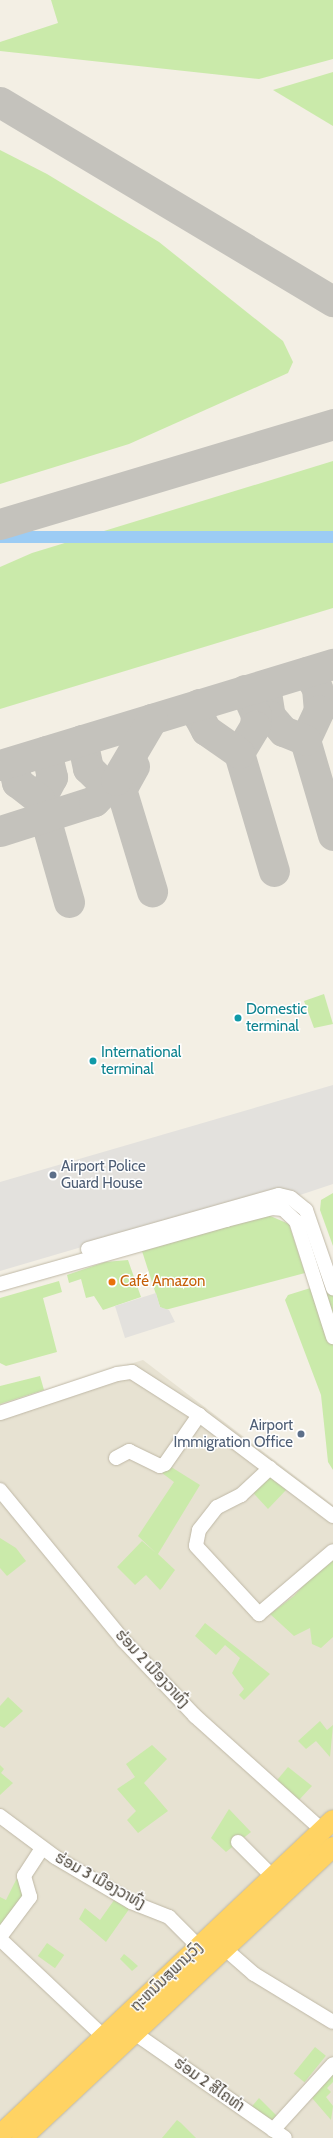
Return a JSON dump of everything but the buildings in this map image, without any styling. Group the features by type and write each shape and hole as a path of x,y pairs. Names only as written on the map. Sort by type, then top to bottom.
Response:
{"highway":[{"name":"ຖະຫນົນສຸພານຸວົງ","path":"0,2135 327,1825"},
{"name":"ຖະຫນົນສຸພານຸວົງ","path":"22,2138 223,1947 333,1847"}],"street":[{"path":"0,1275 279,1195 291,1198 306,1210 333,1288"},
{"path":"0,1284 272,1208 283,1209 296,1221 333,1337"},
{"path":"313,1277 328,1272"},
{"path":"0,1413 117,1374 132,1372 200,1415 333,1516"},
{"path":"116,1458 129,1451 160,1466 165,1464 200,1415"},
{"path":"270,1468 241,1495 217,1507 194,1538 196,1546 259,1614 333,1551"},
{"name":"ຮ່ອມ 2 ເມືອງວາທົ່ງ","path":"0,1490 124,1640 175,1694 327,1825"},
{"name":"ຮ່ອມ 3 ເມືອງວາທົ່ງ","path":"0,1816 42,1848 130,1902 169,1917 198,1947"},
{"path":"238,1842 273,1877"},
{"path":"42,1848 24,1876 30,1898 0,1938 104,2037"},
{"path":"223,1947 254,1974 333,2022"},
{"name":"ຮ່ອມ 2 ສີໄຄທ່າ","path":"133,2032 285,2138"},
{"path":"272,2130 333,2064"}],"shaded area":[{"path":"333,1085 333,1184 297,1196 269,1192 0,1271 0,1182"},
{"path":"156,1293 160,1307 169,1310 175,1322 125,1338 115,1306"},
{"path":"143,1360 333,1505 333,1814 0,2126 0,1404"},
{"path":"333,1860 333,2138 34,2138"}],"green space":[{"path":"51,0 333,0 333,59 259,79 0,51 0,42 58,23"},
{"path":"333,72 333,126 273,90"},
{"path":"0,150 47,174 159,242 283,341 293,362 288,373 129,444 0,484"},
{"path":"333,461 333,608 0,709 0,567 32,553"},
{"path":"324,994 333,1024 314,1028 304,1001"},
{"path":"333,1193 333,1246 320,1210 321,1200"},
{"path":"268,1215 289,1224 305,1273 165,1310 160,1307 142,1251"},
{"path":"128,1260 141,1297 103,1310 94,1296 86,1298 81,1279 69,1283 67,1275 105,1262"},
{"path":"59,1281 62,1292 43,1298 57,1352 6,1366 0,1363 0,1298"},
{"path":"333,1281 333,1470 328,1462 321,1395 285,1300 288,1295"},
{"path":"40,1376 44,1390 0,1404 0,1386"},
{"path":"168,1465 200,1485 158,1554 175,1570 160,1590 146,1575 135,1585 117,1567 142,1541 156,1553 138,1536 174,1482 162,1473"},
{"path":"265,1471 287,1489 268,1509 247,1486"},
{"path":"0,1538 16,1548 26,1561 7,1576 0,1568"},
{"path":"333,1553 333,1637 321,1648 312,1644 310,1628 294,1636 270,1614 294,1596"},
{"path":"205,1623 270,1674 244,1700 239,1695 244,1689 232,1673 240,1658 225,1645 216,1655 195,1636"},
{"path":"8,1697 23,1711 4,1728 0,1726 0,1706"},
{"path":"320,1721 327,1730 333,1725 330,1757 316,1741 306,1749 298,1741"},
{"path":"152,1745 167,1759 144,1783 168,1811 138,1833 127,1820 136,1811 117,1789 135,1777 126,1764"},
{"path":"0,1765 4,1769 1,1773 13,1783 0,1795"},
{"path":"288,1767 312,1786 298,1801 273,1785"},
{"path":"229,1809 251,1832 226,1852 211,1838"},
{"path":"19,1874 26,1897 0,1929 0,1897 6,1900"},
{"path":"117,1896 132,1905 106,1942 79,1919 85,1908 100,1920"},
{"path":"47,1943 64,1955 55,1968 38,1956"},
{"path":"124,1954 138,1966 132,1971 120,1959"},
{"path":"315,2047 326,2056 304,2082 294,2073"},
{"path":"333,2074 333,2082 327,2088 331,2092 326,2097 333,2106 331,2120 312,2098"},
{"path":"259,2098 278,2117 272,2126 249,2110"},
{"path":"177,2120 181,2123 196,2138 162,2138"}],"water":[{"path":"0,531 333,531 333,543 0,543"}],"taxiway":[{"path":"0,102 333,301"},
{"path":"0,524 333,424"},
{"path":"0,765 333,664"},
{"path":"307,672 317,688 319,710 305,740 333,835"},
{"path":"265,686 270,716 283,731 305,740"},
{"path":"245,690 256,715 255,726 239,753 274,871"},
{"path":"199,704 199,717 206,730 239,753"},
{"path":"0,831 94,801 116,780 152,719"},
{"path":"82,740 88,768 102,782 121,789"},
{"path":"46,751 52,777 40,800 69,902"},
{"path":"12,762 17,782 40,800"},
{"path":"134,766 121,789 152,891"}],"place":[{"name":"Domestic terminal","path":"238,1018"},
{"name":"International terminal","path":"93,1061"},
{"name":"Airport Police Guard House","path":"53,1175"},
{"name":"Café Amazon","path":"112,1282"},
{"name":"Airport Immigration Office","path":"301,1434"}]}
